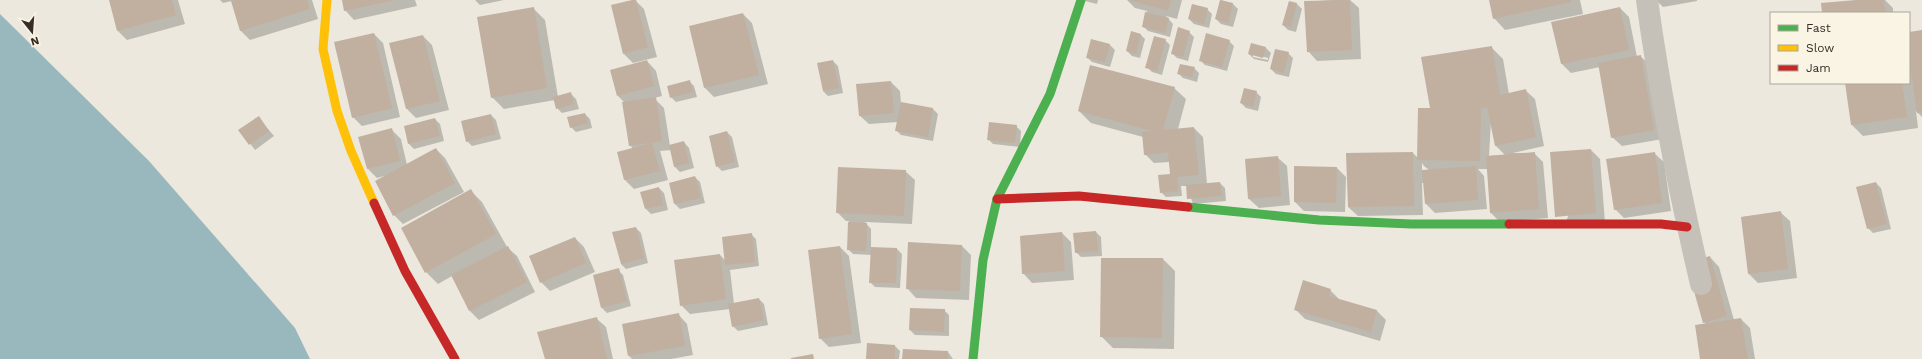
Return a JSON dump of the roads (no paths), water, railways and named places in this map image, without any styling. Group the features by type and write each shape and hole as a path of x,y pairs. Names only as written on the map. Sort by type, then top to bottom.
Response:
{"street":[{"path":"327,0 324,48 337,111 351,151 405,271 455,359"},
{"path":"973,359 983,260 997,199 1050,94 1081,0"},
{"path":"1647,0 1658,83 1687,227 1701,284"},
{"path":"997,199 1080,196 1319,220 1411,224 1654,224 1687,227"}],"water":[{"path":"0,14 149,161 295,328 310,359 0,359"}]}
